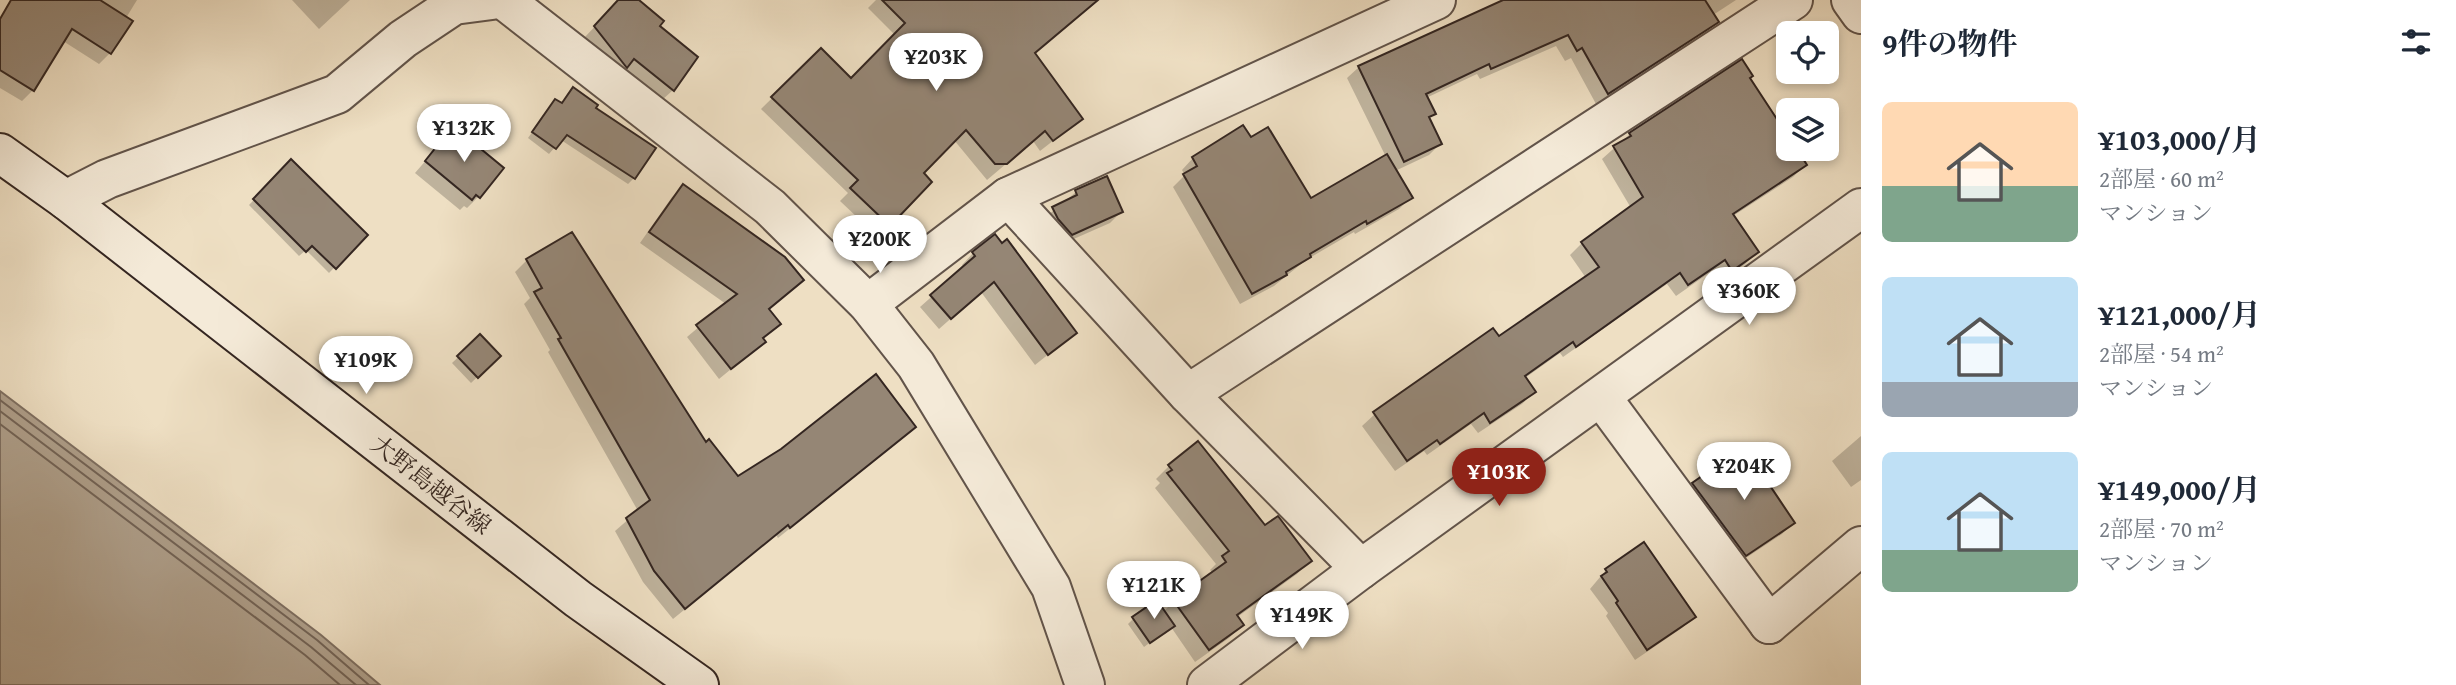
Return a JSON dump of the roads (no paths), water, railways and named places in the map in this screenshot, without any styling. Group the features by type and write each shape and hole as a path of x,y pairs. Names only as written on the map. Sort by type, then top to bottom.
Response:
{"street":[{"path":"66,200 107,179 337,94 403,38 454,5 492,0"},
{"path":"504,0 770,207 868,304 916,365 1051,587 1085,685"},
{"path":"868,304 1008,197 1436,0"},
{"path":"1188,394 1793,0"},
{"path":"1852,0 1861,14"},
{"name":"大野島越谷線","path":"0,153 66,200 567,591 699,685"},
{"path":"1008,197 1188,394 1361,569"},
{"path":"1208,685 1361,569 1602,398 1861,208"},
{"path":"1602,398 1769,624 1861,546"}],"water":[{"path":"0,391 321,635 380,685 0,685"}]}
